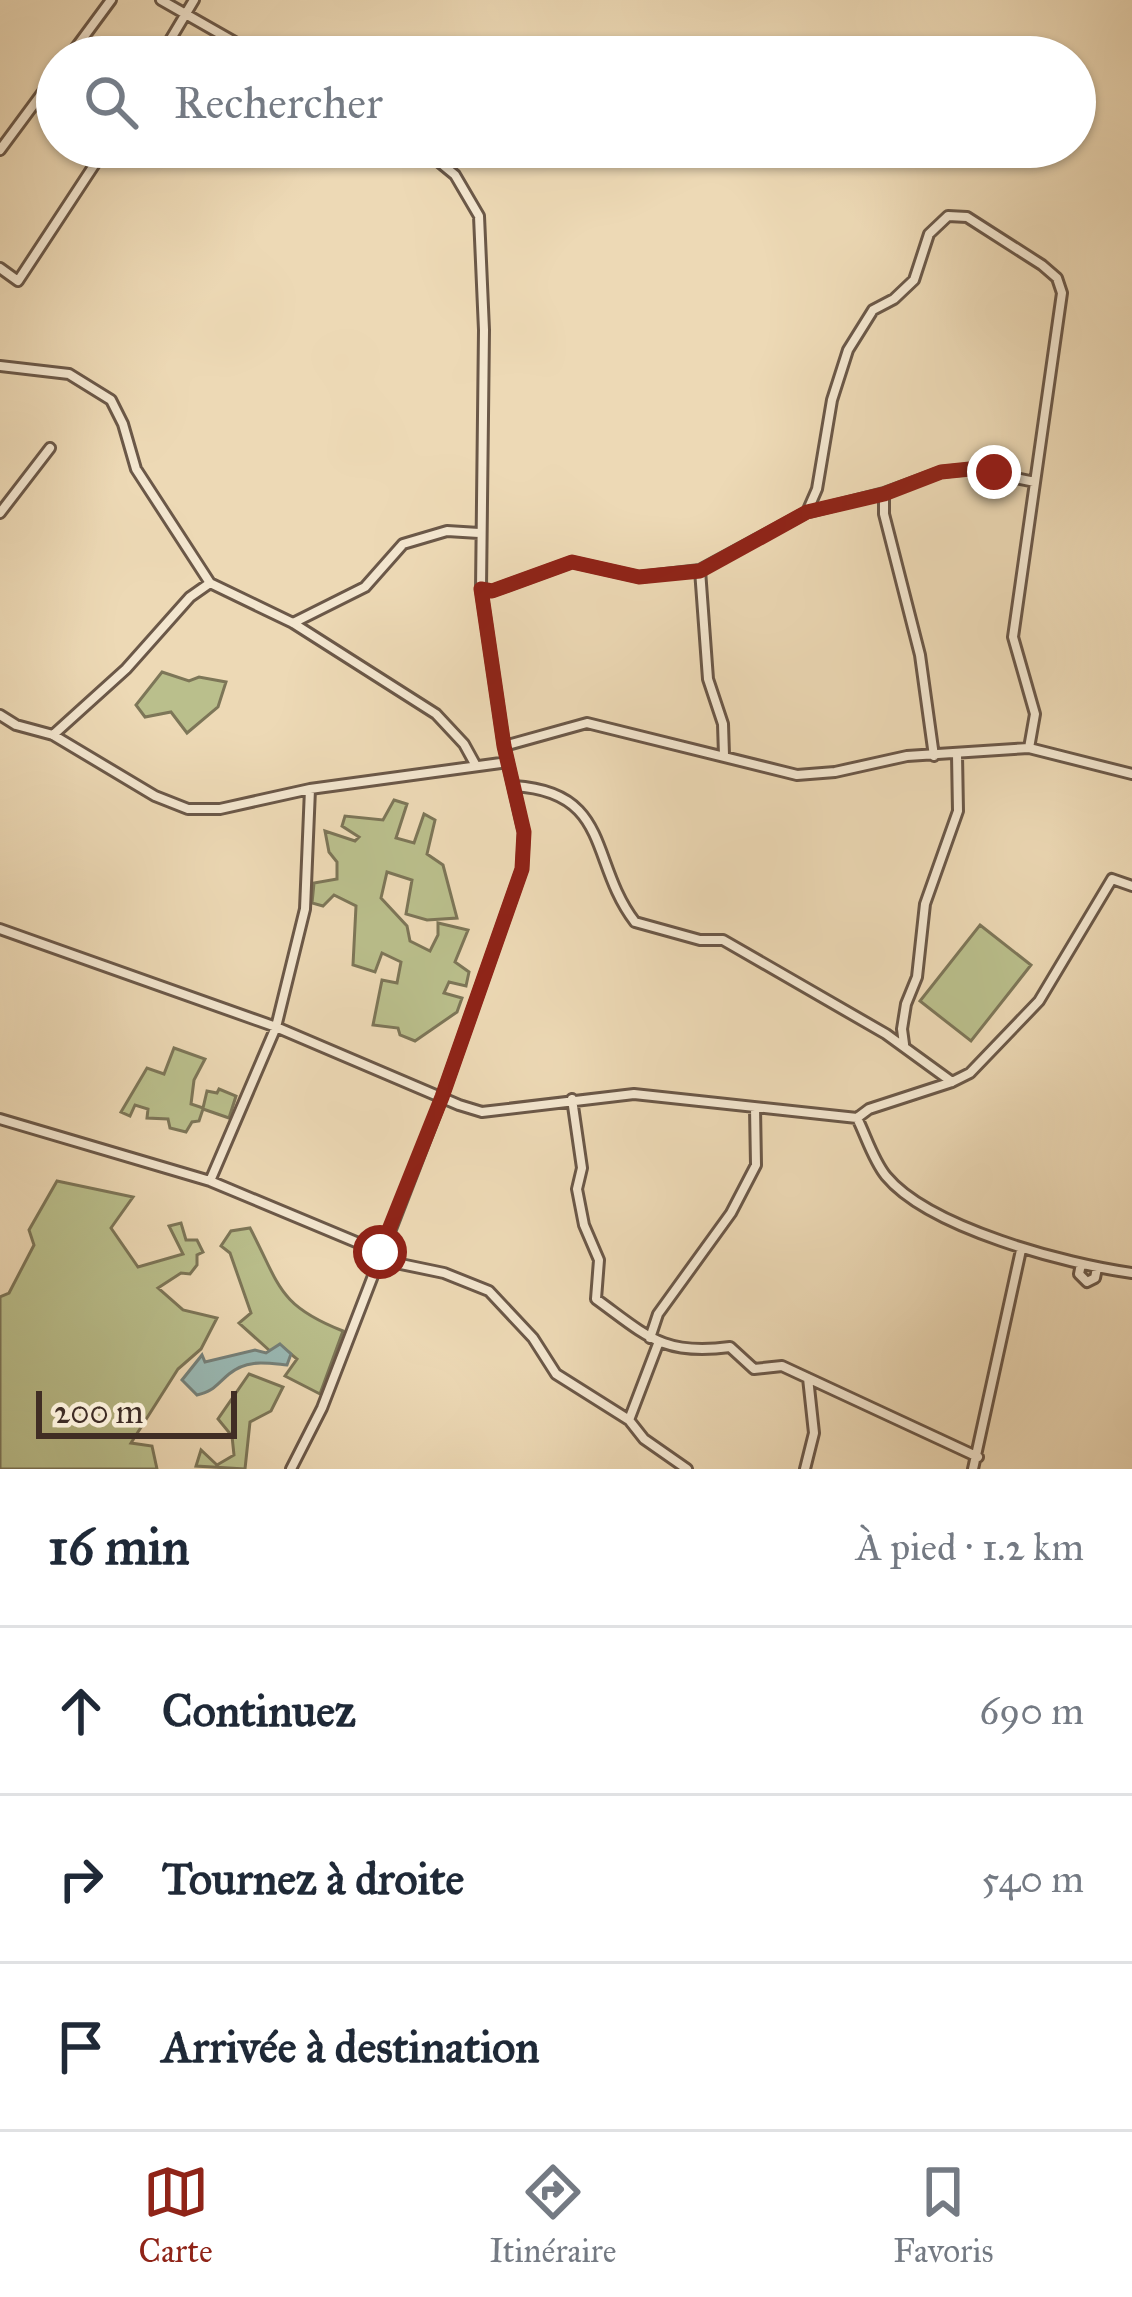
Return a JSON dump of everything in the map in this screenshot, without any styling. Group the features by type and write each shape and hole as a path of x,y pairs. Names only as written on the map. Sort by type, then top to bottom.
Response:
{"street":[{"path":"84,36 111,0"},
{"path":"161,0 224,36"},
{"path":"172,36 194,0"},
{"path":"0,150 36,101"},
{"path":"0,268 19,281 92,168"},
{"path":"291,1469 322,1408 442,1097 522,869 525,846 504,746 481,589 484,330 478,216 446,168"},
{"path":"807,512 817,489 832,400 848,350 873,310 914,280 929,234 948,216 967,218 1057,278 1062,293 1013,637 1035,714 1029,748"},
{"path":"0,366 69,374 111,400 136,470 210,583 292,623 436,714 464,744 475,764"},
{"path":"0,513 50,448"},
{"path":"481,589 492,591 572,562 639,577 700,571 807,512 884,494 941,472 970,469 1036,482"},
{"path":"884,494 884,514 920,655 934,756"},
{"path":"862,500 884,514"},
{"path":"292,623 365,587 403,544 447,531 479,532"},
{"path":"700,571 708,679 723,724 724,755"},
{"path":"53,735 125,669 190,597 210,583"},
{"path":"0,715 16,725 53,735 155,796 188,809 220,809 310,789 508,762"},
{"path":"504,746 587,723 797,775 907,756 1029,748 1132,774"},
{"path":"904,1046 902,1030 917,977 925,904 958,811 957,755"},
{"path":"514,786 557,793 573,803 593,832 635,922 700,940 723,940 904,1046 952,1082"},
{"path":"210,1181 276,1027 305,909 310,789"},
{"path":"0,929 276,1027 482,1112 634,1094 857,1118 869,1109 970,1072 1039,1001 1112,879 1132,886"},
{"path":"572,1099 582,1168 578,1198 599,1260 596,1299 654,1341 707,1350 730,1347 754,1369 782,1366 978,1457"},
{"path":"629,1420 658,1314 730,1213 756,1165 755,1108"},
{"path":"857,1118 885,1175 916,1201 1021,1250 1132,1273"},
{"path":"1,1121 210,1181 380,1252 396,1263 489,1291 533,1338 556,1374 629,1420 644,1438 687,1469"},
{"path":"973,1469 1021,1250"},
{"path":"1081,1264 1079,1274 1087,1282 1095,1278 1097,1268"},
{"path":"806,1469 814,1433 808,1378"}],"green space":[{"path":"162,672 189,681 199,677 226,682 218,707 187,733 171,712 145,717 136,705"},
{"path":"394,800 407,804 396,838 414,843 424,814 435,820 427,854 443,865 457,918 427,920 406,914 412,880 387,872 381,898 407,926 410,941 430,951 438,923 468,930 455,962 469,972 466,986 449,982 444,993 462,998 457,1012 415,1041 400,1035 398,1028 373,1025 382,980 397,983 401,962 382,953 375,972 353,965 356,906 334,895 323,906 312,903 314,883 337,879 337,862 329,852 325,831 355,841 359,837 342,826 345,816 383,820"},
{"path":"980,925 1031,965 971,1041 920,1001"},
{"path":"174,1048 205,1059 194,1080 191,1104 203,1108 207,1091 217,1093 219,1089 236,1096 229,1118 203,1109 199,1121 192,1122 186,1132 170,1128 168,1119 147,1118 148,1109 135,1105 130,1116 121,1112 147,1068 164,1074"},
{"path":"57,1181 133,1197 111,1228 138,1267 183,1254 169,1226 181,1223 186,1240 197,1240 203,1252 197,1255 190,1274 181,1273 158,1288 183,1310 217,1318 201,1349 178,1369 131,1443 152,1446 157,1469 0,1469 0,1297 9,1293 34,1245 29,1230"},
{"path":"250,1228 292,1302 343,1331 320,1394 285,1376 297,1359 280,1345 270,1351 239,1323 251,1313 230,1253 221,1246 231,1231"},
{"path":"249,1374 283,1387 271,1411 250,1422 245,1469 196,1466 201,1450 217,1465 234,1455 232,1436 218,1419"}],"water":[{"path":"280,1344 291,1354 287,1365 243,1366 197,1395 182,1380 202,1355 205,1362 255,1350 266,1353"}],"route":[{"path":"380,1252 442,1097 522,869 524,832 504,746 481,589 492,591 572,562 639,577 700,571 807,512 884,494 941,472 994,472"}]}
